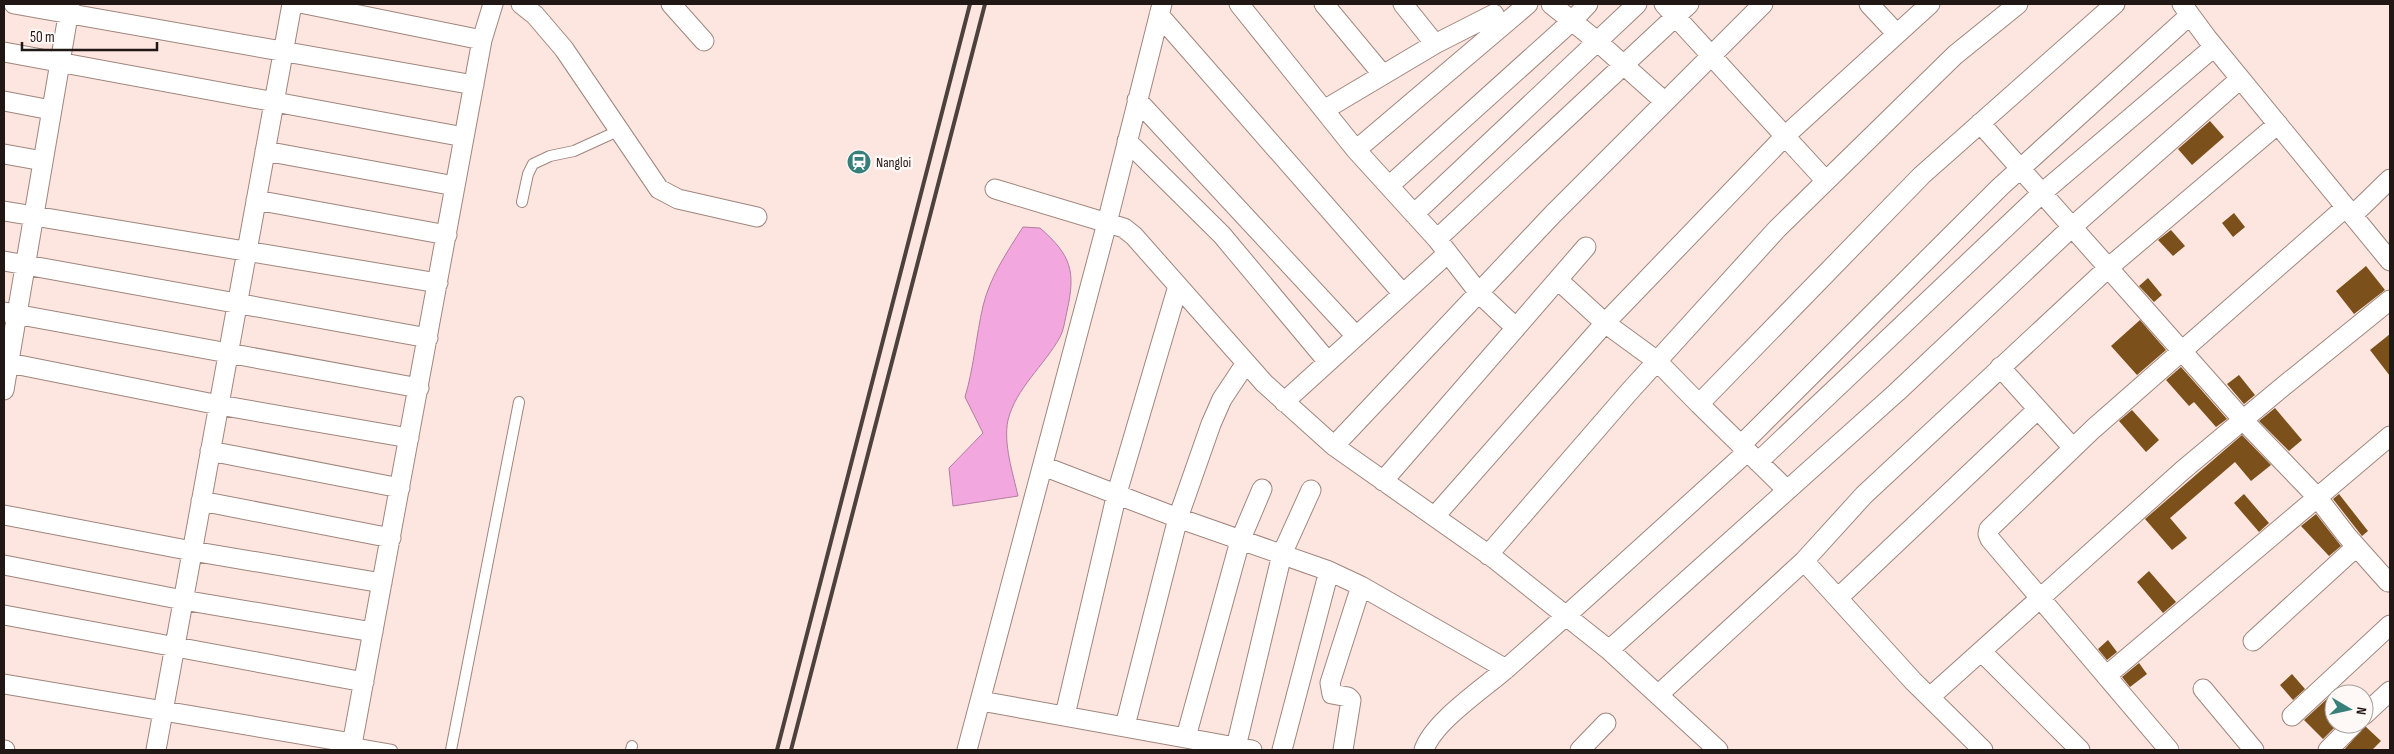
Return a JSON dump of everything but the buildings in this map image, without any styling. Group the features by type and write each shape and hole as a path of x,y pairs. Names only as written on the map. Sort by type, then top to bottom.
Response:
{"street":[{"path":"14,4 69,9 283,53 474,85"},
{"path":"156,750 292,4"},
{"path":"305,4 482,40"},
{"path":"4,684 164,711 352,747 482,40 493,4"},
{"path":"520,4 535,15 564,49 658,189 678,199 757,217"},
{"path":"671,4 704,41"},
{"path":"1239,4 1356,150 1442,246 1479,293 1516,328"},
{"path":"1324,4 1383,75"},
{"path":"1403,4 1436,44"},
{"path":"1324,110 1436,44 1495,14 1528,4"},
{"path":"1551,4 1598,42 1665,102"},
{"path":"1389,186 1572,21 1588,4"},
{"path":"1414,214 1637,4"},
{"path":"1284,402 1403,294 1442,246 1624,66 1670,10 1689,4"},
{"path":"1334,446 1553,214 1763,4"},
{"path":"1869,4 1897,34"},
{"path":"1435,516 1605,323 1785,136 1930,4"},
{"path":"1488,554 1777,229 1955,55 2018,4"},
{"path":"1699,404 1922,175 2115,4"},
{"path":"4,390 10,313 25,264 69,9"},
{"path":"967,750 1107,223 1160,9"},
{"path":"1160,9 1403,294"},
{"path":"1670,10 1826,181"},
{"path":"1749,453 1888,296 2186,10 2240,79 2390,261"},
{"path":"1356,150 1495,14"},
{"path":"1428,747 1439,726 1506,669 2042,193 2214,46"},
{"path":"4,52 464,137"},
{"path":"1609,650 1897,392 2072,226 2240,79"},
{"path":"1137,100 1356,336"},
{"path":"4,102 51,110"},
{"path":"1980,123 2243,420 2317,497 2356,547 2390,582"},
{"path":"1658,695 1804,561 1864,495 2000,367 2108,268 2278,124"},
{"path":"1127,141 1222,235 1328,362"},
{"path":"265,151 455,186"},
{"path":"4,154 43,161"},
{"path":"2169,750 1990,539 1988,534 1989,528 2073,448 2182,352 2390,179"},
{"path":"995,189 1124,228 1134,236 1246,363 1284,402 1334,446 1488,554 1566,615 1609,650 1658,695 1698,743 1718,750"},
{"path":"256,200 447,235"},
{"path":"4,211 438,284"},
{"path":"1383,481 1586,247"},
{"path":"4,261 428,338"},
{"path":"1558,280 1605,323 1657,362 1786,490"},
{"path":"1065,715 1117,493 1178,286"},
{"path":"1930,697 2183,470 2390,300"},
{"path":"10,313 419,388"},
{"path":"6,363 218,405 410,438"},
{"path":"1126,726 1178,518 1211,424 1222,399 1246,363"},
{"path":"2000,367 2073,448"},
{"path":"1838,598 2038,409"},
{"path":"2106,676 2390,436"},
{"path":"210,451 400,488"},
{"path":"1043,466 1240,541 1329,571 1361,586 1506,669"},
{"path":"1186,737 1240,541 1262,489"},
{"path":"981,701 1244,748 1282,554 1311,490"},
{"path":"201,501 391,538"},
{"path":"4,515 192,551 382,583"},
{"path":"2253,640 2356,547"},
{"path":"1804,561 1930,697 1983,750"},
{"path":"4,565 183,600 373,632"},
{"path":"1282,750 1329,571"},
{"path":"1343,750 1351,700 1348,697 1332,694 1330,684 1361,586"},
{"path":"4,615 364,682"},
{"path":"2292,716 2390,625"},
{"path":"1982,652 2080,750"},
{"path":"2203,688 2254,750"},
{"path":"2374,706 2390,691"},
{"path":"1580,750 1606,723"},
{"path":"2328,750 2344,734"}],"lane":[{"path":"522,202 528,174 533,164 550,156 574,151 620,130"},
{"path":"451,750 519,402"},
{"path":"352,747 392,750"}],"shaded area":[{"path":"1023,227 1040,228 1059,247 1065,256 1071,274 1071,285 1063,328 1054,348 1017,398 1008,420 1008,449 1018,496 953,506 949,468 983,433 965,397 983,306 986,295 1005,255"}],"railway":[{"path":"777,750 970,4"},
{"path":"791,750 985,4"}],"place":[{"name":"Nangloi","path":"859,162"}]}
